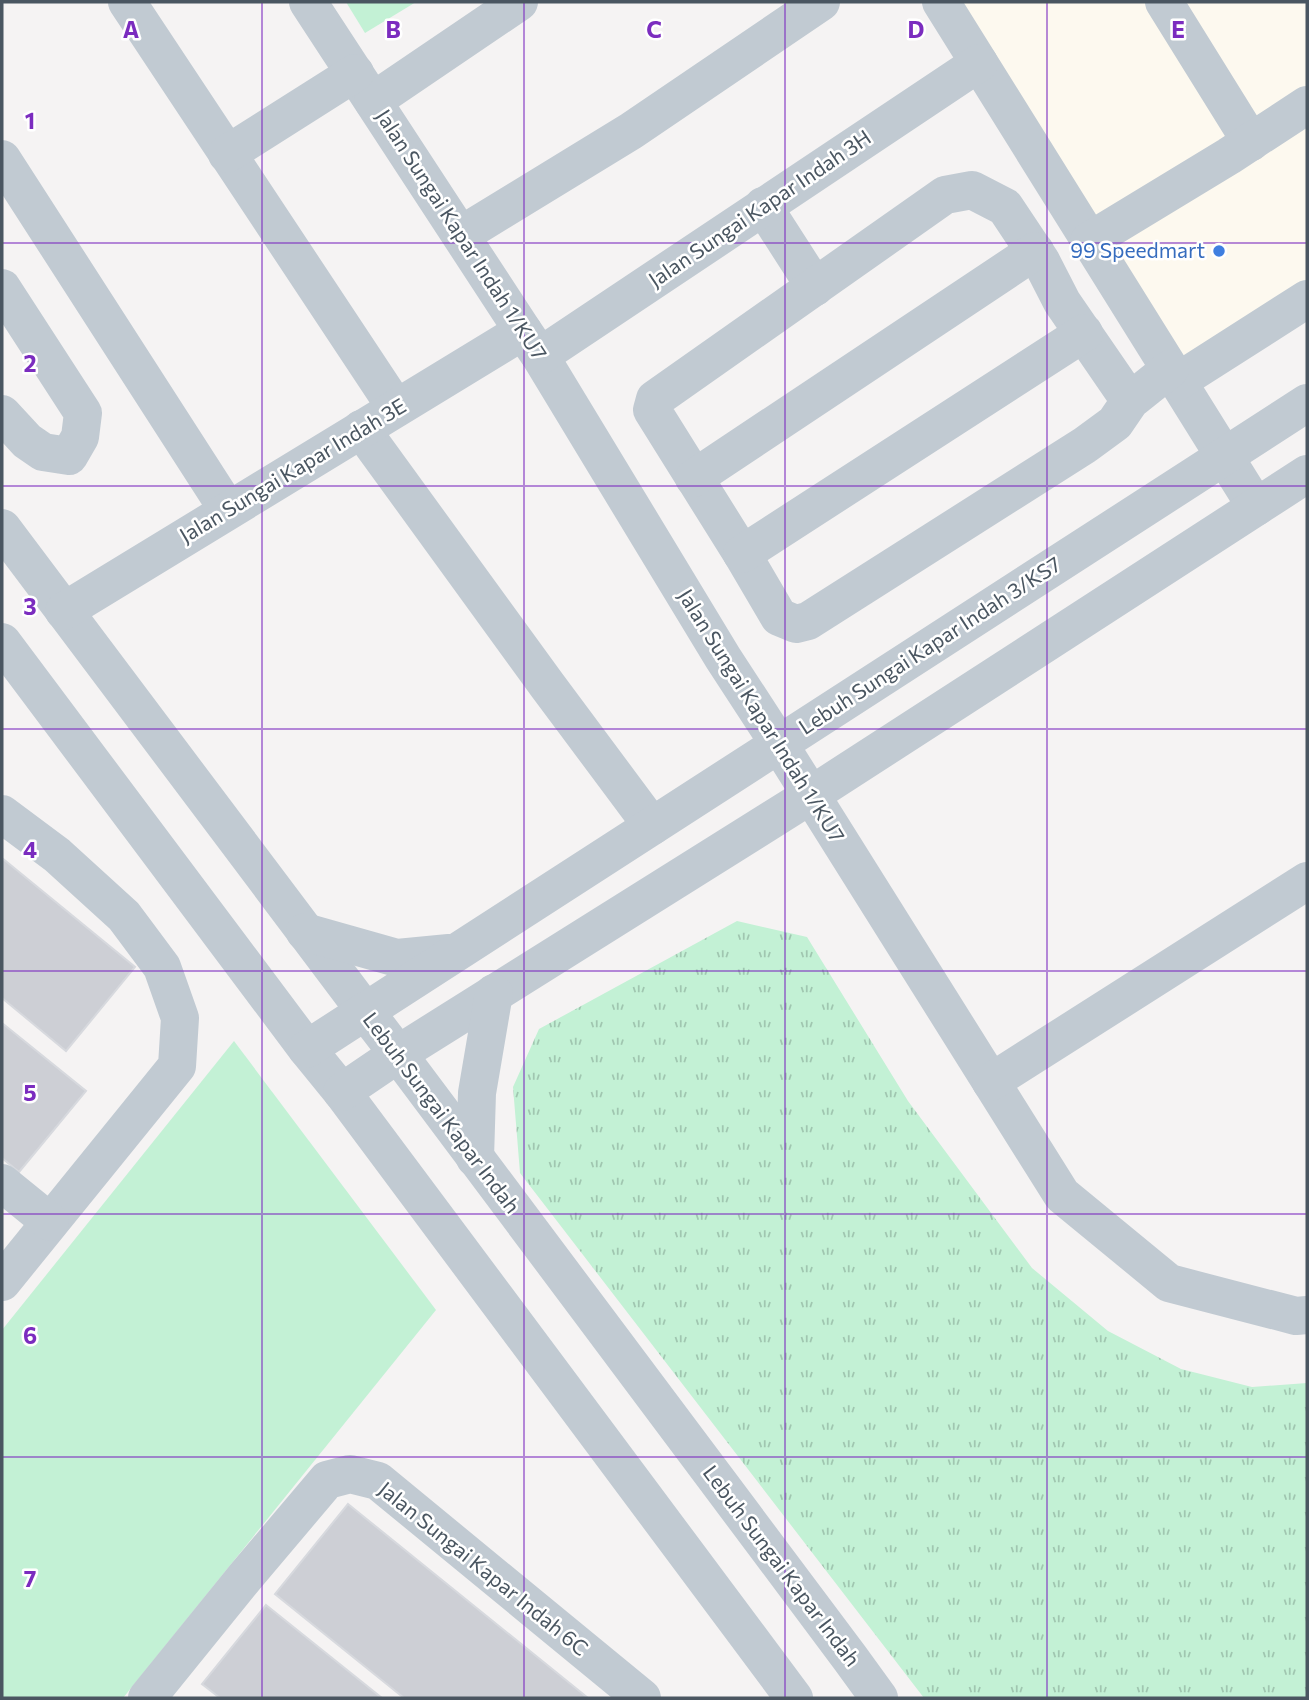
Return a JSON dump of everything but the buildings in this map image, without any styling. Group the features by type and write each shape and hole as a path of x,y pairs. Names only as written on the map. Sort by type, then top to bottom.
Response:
{"street":[{"path":"127,2 397,408"},
{"name":"Jalan Sungai Kapar Indah 1/KU7","path":"308,2 532,343 723,658 1062,1195 1169,1283 1296,1316 1307,1315"},
{"path":"227,154 364,87 519,2"},
{"path":"461,235 631,131 821,2"},
{"path":"941,2 1256,507"},
{"path":"1164,2 1251,142"},
{"name":"Jalan Sungai Kapar Indah 3H","path":"532,343 763,206 979,63"},
{"path":"1089,241 1307,105"},
{"path":"2,159 228,510"},
{"path":"1130,401 1062,302 1035,251 1005,208 972,190 945,195 654,399 652,410 779,617 796,624 808,621 1085,445 1115,423 1130,401 1307,299"},
{"path":"763,206 815,287"},
{"path":"694,478 1035,251"},
{"path":"2,288 83,413 80,437 69,456 43,452 27,441 2,414"},
{"path":"741,554 1084,333"},
{"name":"Jalan Sungai Kapar Indah 3E","path":"64,611 397,408 532,343"},
{"name":"Lebuh Sungai Kapar Indah 3/KS7","path":"307,1049 1307,403"},
{"path":"361,429 652,826"},
{"path":"342,1092 494,993 811,795 1307,474"},
{"name":"Lebuh Sungai Kapar Indah","path":"2,528 879,1698"},
{"path":"2,642 794,1698"},
{"path":"2,814 57,855 124,916 162,967 180,1018 177,1066 2,1282"},
{"path":"992,1082 1307,881"},
{"path":"304,932 397,958 457,952"},
{"path":"475,1158 477,1093 494,993"},
{"path":"2,1183 50,1222"},
{"name":"Jalan Sungai Kapar Indah 6C","path":"158,1694 245,1577 327,1480 350,1474 378,1481 642,1698"}],"shaded area":[{"path":"959,2 1307,2 1307,290 1185,369"}],"green space":[{"path":"346,2 416,2 365,33"},
{"path":"737,921 807,937 908,1101 1032,1268 1108,1331 1181,1369 1252,1387 1307,1383 1307,1698 924,1698 520,1173 513,1087 539,1029"},
{"path":"234,1041 436,1310 123,1698 2,1698 2,1330"}],"place":[{"name":"99 Speedmart","path":"1219,251"}]}
